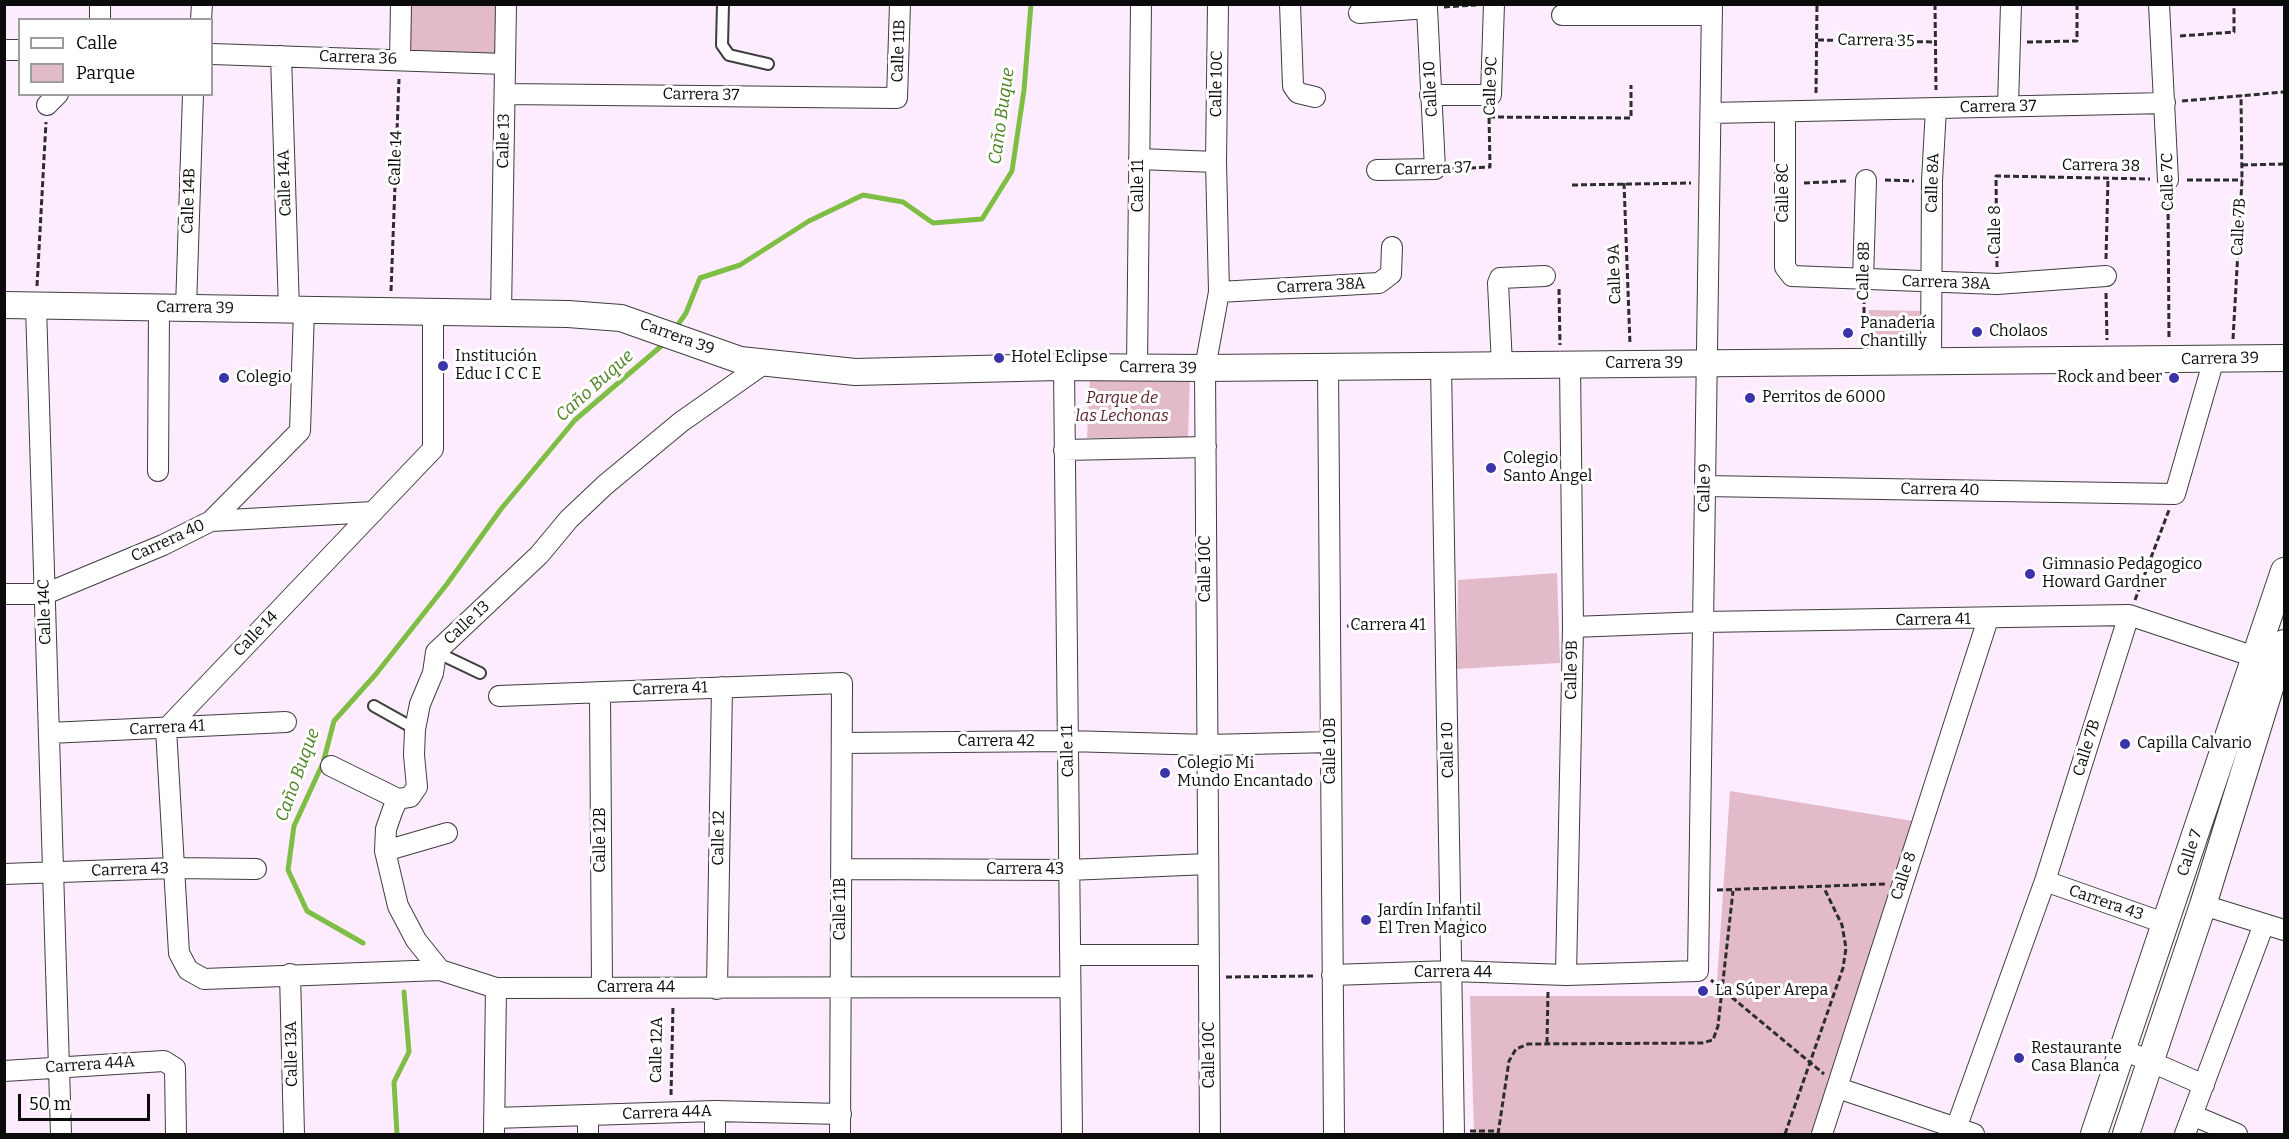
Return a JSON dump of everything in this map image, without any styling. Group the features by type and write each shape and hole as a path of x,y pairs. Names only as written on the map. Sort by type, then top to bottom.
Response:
{"street":[{"path":"400,60 401,4"},
{"name":"Calle 13","path":"501,313 506,4"},
{"name":"Calle 11B","path":"897,98 900,4"},
{"name":"Calle 11","path":"1137,367 1140,4"},
{"name":"Calle 10C","path":"1210,1134 1205,368 1220,292 1216,162 1218,4"},
{"path":"1290,4 1293,86 1298,93 1315,97"},
{"name":"Calle 9C","path":"1491,95 1494,4"},
{"path":"2008,106 2011,4"},
{"name":"Calle 7C","path":"2159,4 2168,180"},
{"path":"1359,13 1427,8"},
{"name":"Calle 10","path":"1427,8 1435,169"},
{"path":"1562,15 1712,10"},
{"name":"Calle 9","path":"1698,971 1712,10"},
{"name":"Carrera 36","path":"213,54 505,64"},
{"name":"Calle 14A","path":"211,521 300,431 296,310 280,56"},
{"name":"Carrera 37","path":"505,94 897,98"},
{"path":"1430,95 1491,95"},
{"name":"Calle 14B","path":"186,308 193,96"},
{"name":"Carrera 37","path":"1711,113 2165,103"},
{"name":"Calle 8A","path":"1931,362 1930,284 1936,108"},
{"name":"Calle 8C","path":"1785,112 1785,267 1787,273"},
{"path":"1139,159 1216,162"},
{"name":"Carrera 37","path":"1377,170 1435,169"},
{"name":"Calle 8B","path":"1863,280 1866,180"},
{"name":"Carrera 38A","path":"1220,292 1379,283 1391,274 1392,247"},
{"name":"Carrera 38A","path":"1787,273 1792,276 1930,284 1997,285 2106,276"},
{"path":"1502,365 1500,278 1545,276"},
{"name":"Carrera 39","path":"4,305 501,313 621,318 740,360 762,365 855,372 1064,367 1205,368 2284,358"},
{"name":"Calle 14C","path":"36,306 61,1134"},
{"path":"159,308 159,471"},
{"name":"Calle 14","path":"166,729 433,449 433,312"},
{"path":"2175,494 2223,359"},
{"name":"Calle 13","path":"440,970 416,940 398,906 385,851 386,829 398,800 410,797 418,784 414,755 415,729 420,704 433,672 436,652 539,555 569,519 605,485 681,422 762,365"},
{"name":"Calle 9B","path":"1557,974 1573,627 1565,365"},
{"name":"Calle 10","path":"1441,366 1454,1132"},
{"name":"Calle 11","path":"1064,367 1072,1134"},
{"name":"Calle 10B","path":"1328,367 1334,1134"},
{"path":"1064,450 1206,447"},
{"name":"Carrera 40","path":"1705,486 2175,494"},
{"name":"Carrera 40","path":"4,594 45,594 163,545 211,521 373,512"},
{"name":"Calle 7","path":"2126,1134 2203,905 2276,658 2284,572"},
{"name":"Carrera 41","path":"1573,627 1703,622 2129,615 2276,658"},
{"name":"Calle 7B","path":"1962,1132 2045,881 2129,615"},
{"name":"Calle 8","path":"1822,1134 1901,883 1988,619"},
{"name":"Calle 7","path":"2094,1134 2167,924 2276,658"},
{"name":"Calle 11B","path":"840,1134 842,682"},
{"name":"Carrera 41","path":"499,696 842,682"},
{"name":"Calle 12","path":"717,989 722,687"},
{"name":"Calle 12B","path":"600,692 602,988"},
{"name":"Carrera 41","path":"49,734 286,722"},
{"path":"166,729 174,868"},
{"name":"Carrera 42","path":"842,743 1068,741 1208,745 1331,742"},
{"path":"331,766 398,800"},
{"path":"385,851 447,833"},
{"name":"Carrera 43","path":"842,869 1069,870 1208,864"},
{"name":"Carrera 43","path":"4,874 174,868 256,870"},
{"name":"Carrera 44","path":"174,868 178,953 188,970 204,979 440,970 496,988 1070,987"},
{"name":"Carrera 43","path":"2045,881 2167,924"},
{"path":"2203,905 2284,930"},
{"path":"2185,1134 2264,924"},
{"path":"1070,955 1209,954"},
{"name":"Carrera 44","path":"1332,975 1452,971 1557,974 1698,971"},
{"name":"Calle 13A","path":"290,974 294,1134"},
{"path":"494,1126 496,988"},
{"path":"2124,1050 2204,1085"},
{"name":"Carrera 44A","path":"4,1071 164,1061 174,1068 176,1134"},
{"path":"1838,1088 1962,1132"},
{"path":"715,1111 715,1134"},
{"name":"Carrera 44A","path":"494,1126 588,1125 670,1112 840,1114"},
{"path":"2192,1115 2237,1134"}],"lane":[{"path":"723,4 722,45 729,55 768,64"},
{"path":"436,652 480,673"},
{"path":"374,706 415,729"}],"path":[{"path":"1427,8 1482,4"},
{"path":"1816,111 1817,4"},
{"path":"1935,4 1936,108"},
{"path":"2010,43 2077,41 2077,4"},
{"path":"2161,38 2234,32 2234,4"},
{"name":"Carrera 35","path":"1818,40 1935,42"},
{"name":"Calle 14","path":"390,311 400,60"},
{"path":"1489,117 1631,118 1631,85"},
{"path":"2165,103 2284,92"},
{"name":"Calle 9C","path":"1490,167 1491,95"},
{"name":"Calle 7B","path":"2223,359 2242,180 2241,95"},
{"path":"36,306 53,100"},
{"path":"2242,165 2284,164"},
{"name":"Carrera 37","path":"1435,169 1490,167"},
{"name":"Carrera 38","path":"1996,176 2242,180"},
{"name":"Calle 8","path":"1996,176 1997,285"},
{"name":"Calle 7C","path":"2168,180 2169,359"},
{"name":"Calle 9A","path":"1624,183 1630,364"},
{"path":"1572,184 1710,183"},
{"path":"1545,276 1559,278 1565,365"},
{"name":"Calle 8B","path":"1863,280 1864,362"},
{"path":"2129,615 2175,494"},
{"name":"Carrera 41","path":"1330,626 1446,626"},
{"path":"1699,889 1733,891 1901,883"},
{"path":"1785,1134 1844,968 1846,948 1842,925 1824,888"},
{"path":"1454,1132 1498,1132 1509,1061 1516,1049 1528,1044 1702,1043 1713,1040 1718,1026 1733,891"},
{"path":"1698,971 1721,986 1811,1062 1838,1088"},
{"path":"1547,1043 1557,974"},
{"path":"1209,977 1332,975"},
{"name":"Calle 12A","path":"670,1112 674,989"}],"green space":[{"path":"401,5 506,5 505,64 400,60"},
{"path":"1869,310 1922,311 1924,354 1867,348"},
{"name":"Parque de las Lechonas","path":"1190,377 1188,437 1087,438 1090,380"},
{"path":"1557,573 1560,663 1457,669 1458,580"},
{"path":"1730,791 1913,821 1811,1134 1474,1134 1470,996 1716,996"}],"waterway":[{"name":"Caño Buque","path":"675,329 686,313 700,278 740,265 809,221 863,195 903,202 933,223 982,219 1012,171 1024,90 1031,4"},
{"name":"Caño Buque","path":"363,943 307,911 288,870 294,826 323,763 334,721 376,674 447,584 501,509 575,420 666,342"},
{"name":"Caño Buque","path":"397,1134 394,1082 409,1052 404,992"}],"place":[{"name":"Cholaos","path":"1977,332"},
{"name":"Panadería Chantilly","path":"1848,333"},
{"name":"Hotel Eclipse","path":"999,358"},
{"name":"Institución Educ I C C E","path":"443,366"},
{"name":"Colegio","path":"224,378"},
{"name":"Rock and beer","path":"2174,378"},
{"name":"Perritos de 6000","path":"1750,398"},
{"name":"Colegio Santo Angel","path":"1491,468"},
{"name":"Gimnasio Pedagogico Howard Gardner","path":"2030,574"},
{"name":"Capilla Calvario","path":"2125,744"},
{"name":"Colegio Mi Mundo Encantado","path":"1165,773"},
{"name":"Jardín Infantil El Tren Magico","path":"1366,920"},
{"name":"La Súper Arepa","path":"1703,991"},
{"name":"Restaurante Casa Blanca","path":"2019,1058"}]}
